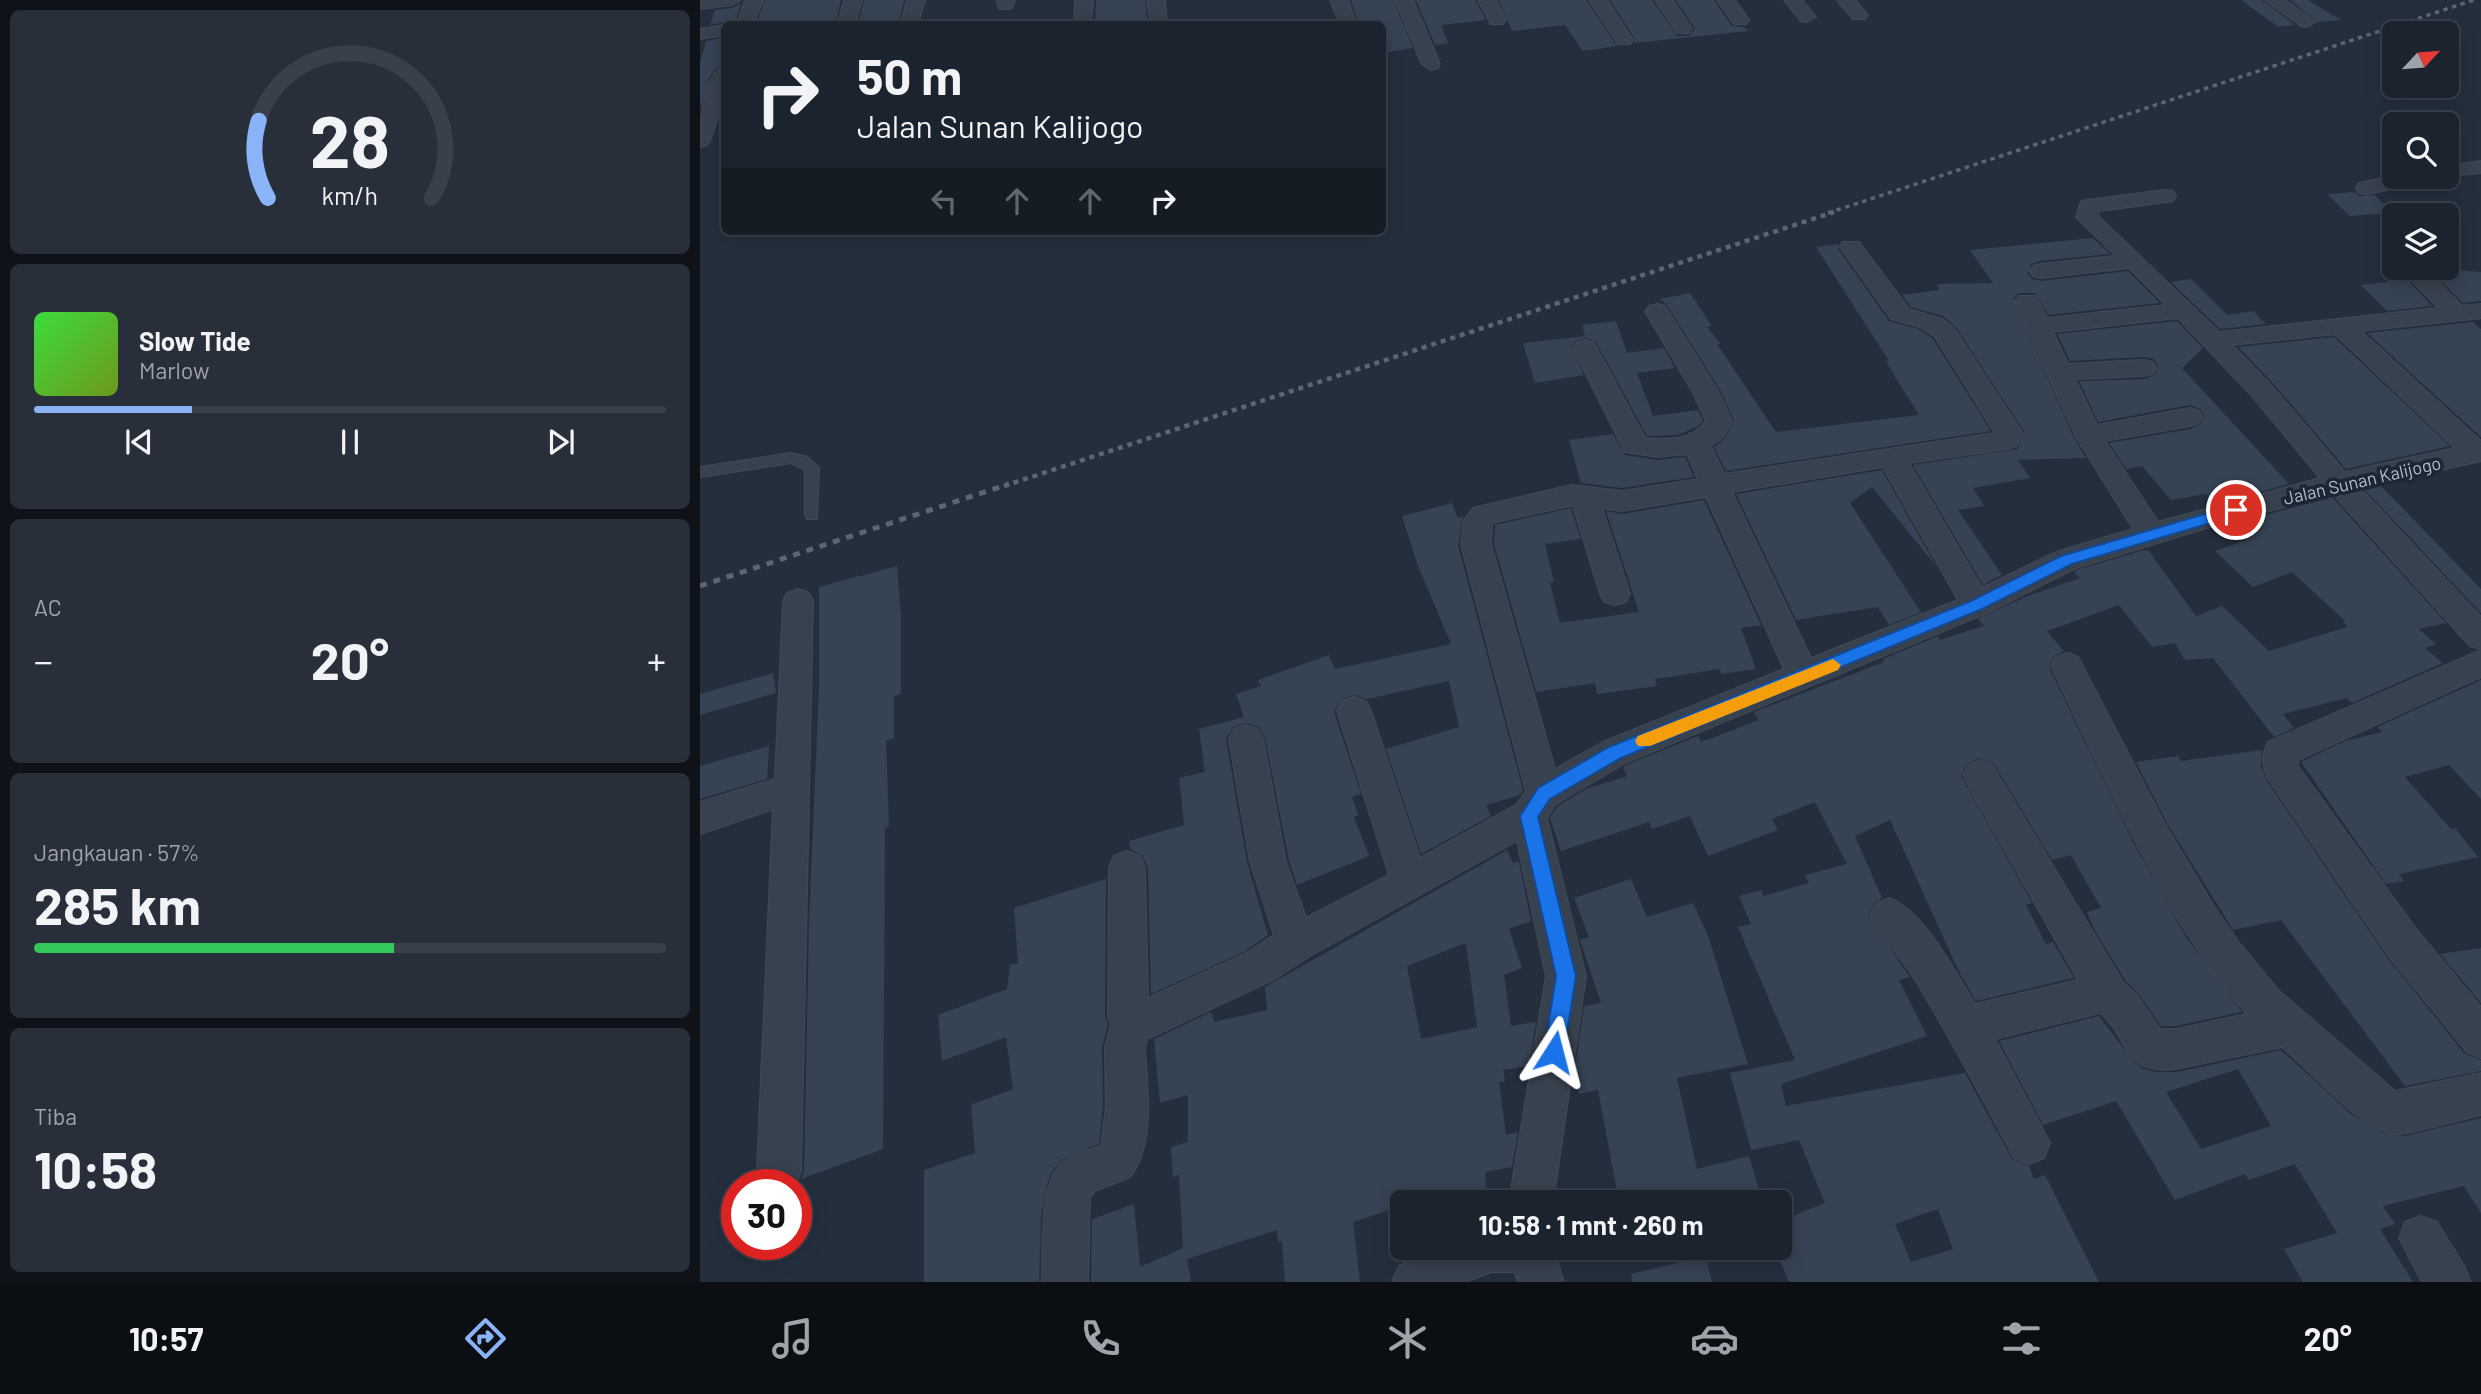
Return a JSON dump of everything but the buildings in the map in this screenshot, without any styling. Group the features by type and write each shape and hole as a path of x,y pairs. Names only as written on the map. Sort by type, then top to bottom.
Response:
{"street":[{"path":"700,4 732,0"},
{"path":"746,21 754,0"},
{"path":"848,21 853,0"},
{"path":"911,21 916,0"},
{"path":"1083,21 1084,0"},
{"path":"1156,0 1159,21"},
{"path":"1339,0 1347,21"},
{"path":"1404,0 1431,64"},
{"path":"1487,0 1497,20"},
{"path":"1598,0 1624,40"},
{"path":"1664,0 1683,29"},
{"path":"1726,0 1740,20"},
{"path":"1793,0 1807,17"},
{"path":"1846,0 1859,15"},
{"path":"2274,0 2307,22"},
{"path":"700,34 721,30"},
{"path":"701,137 707,100 720,67"},
{"path":"2459,171 2481,167"},
{"path":"2367,188 2382,185"},
{"path":"2165,196 2101,203 2087,210 2087,217 2184,310 2262,391 2339,484 2481,638"},
{"path":"1533,1190 1566,976 1537,805 1476,544 1478,520 1493,511 1572,495 1622,501 1891,456 2007,440 2009,432 1938,325 1926,319 1900,314 1851,247"},
{"path":"2041,271 2134,261"},
{"path":"2424,280 2456,314"},
{"path":"2027,301 2088,435 2151,534"},
{"path":"1585,348 1635,446 1696,444 1716,429 1719,421 1705,391 1657,310"},
{"path":"2038,326 2184,310"},
{"path":"2213,340 2481,311"},
{"path":"2340,325 2479,452"},
{"path":"2059,372 2144,368"},
{"path":"2088,435 2190,417"},
{"path":"1696,444 1804,677"},
{"name":"Jalan Sunan Kalijogo","path":"1131,1023 1137,1023 1259,967 1296,943 1410,883 1537,805 1615,752 1976,605 2066,560 2151,534 2339,484 2479,452"},
{"path":"1891,456 1976,605"},
{"path":"1584,496 1615,594"},
{"path":"779,1169 798,601"},
{"path":"2481,663 2280,752 2281,770 2288,781 2402,942 2481,1038"},
{"path":"2067,666 2180,888 2256,995 2286,1026 2301,1034 2368,1100 2383,1110 2396,1113 2481,1094"},
{"path":"1354,711 1410,883"},
{"path":"1246,739 1268,862 1296,943"},
{"path":"1980,775 2108,995 2118,1002 2148,1045 2158,1050 2176,1049 2286,1026"},
{"path":"700,818 792,788"},
{"path":"1065,1282 1068,1196 1073,1183 1080,1175 1115,1162 1121,1154 1127,1106 1125,1048 1131,1023 1128,1017 1127,868"},
{"path":"1889,916 1918,949 1966,1026 2029,1143"},
{"path":"1966,1026 2100,994 2108,995"},
{"path":"2421,1238 2448,1282"},
{"path":"1415,1282 1461,1260"}],"lane":[{"path":"700,472 791,458 802,460 812,468 812,515"}],"railway":[{"path":"1828,213 2474,0"},
{"path":"1004,486 1834,212"},
{"path":"700,586 1009,484"}],"slow traffic":[{"path":"1644,741 1833,665"}],"route":[{"path":"1554,1052 1566,976 1529,816 1544,793 1615,752 1976,605 2066,560 2236,510"}]}
